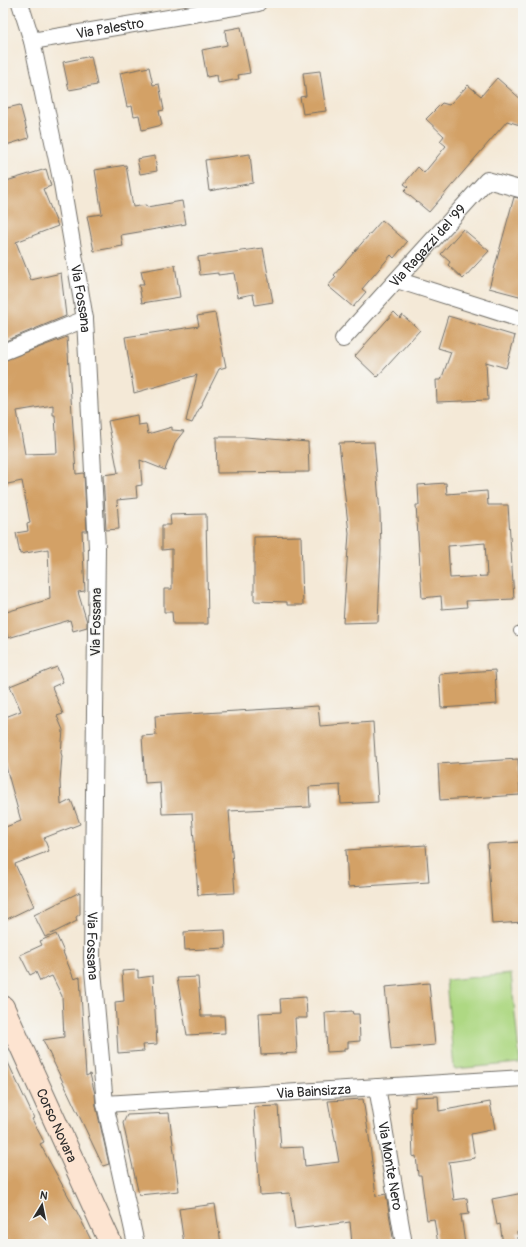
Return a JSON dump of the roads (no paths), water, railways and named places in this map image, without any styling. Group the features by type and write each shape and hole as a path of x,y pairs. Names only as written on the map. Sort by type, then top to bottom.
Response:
{"main road":[{"name":"Corso Novara","path":"3,1007 9,1035 112,1244"}],"street":[{"name":"Via Fossana","path":"20,3 32,42 62,184 85,319 97,548 92,959 105,1104 136,1244"},
{"name":"Via Palestro","path":"32,42 258,3"},
{"name":"Via Ragazzi del '99","path":"343,338 487,180 523,190"},
{"path":"397,280 523,320"},
{"path":"3,352 85,319"},
{"name":"Via Bainsizza","path":"105,1104 523,1078"},
{"name":"Via Monte Nero","path":"377,1087 404,1244"}]}
